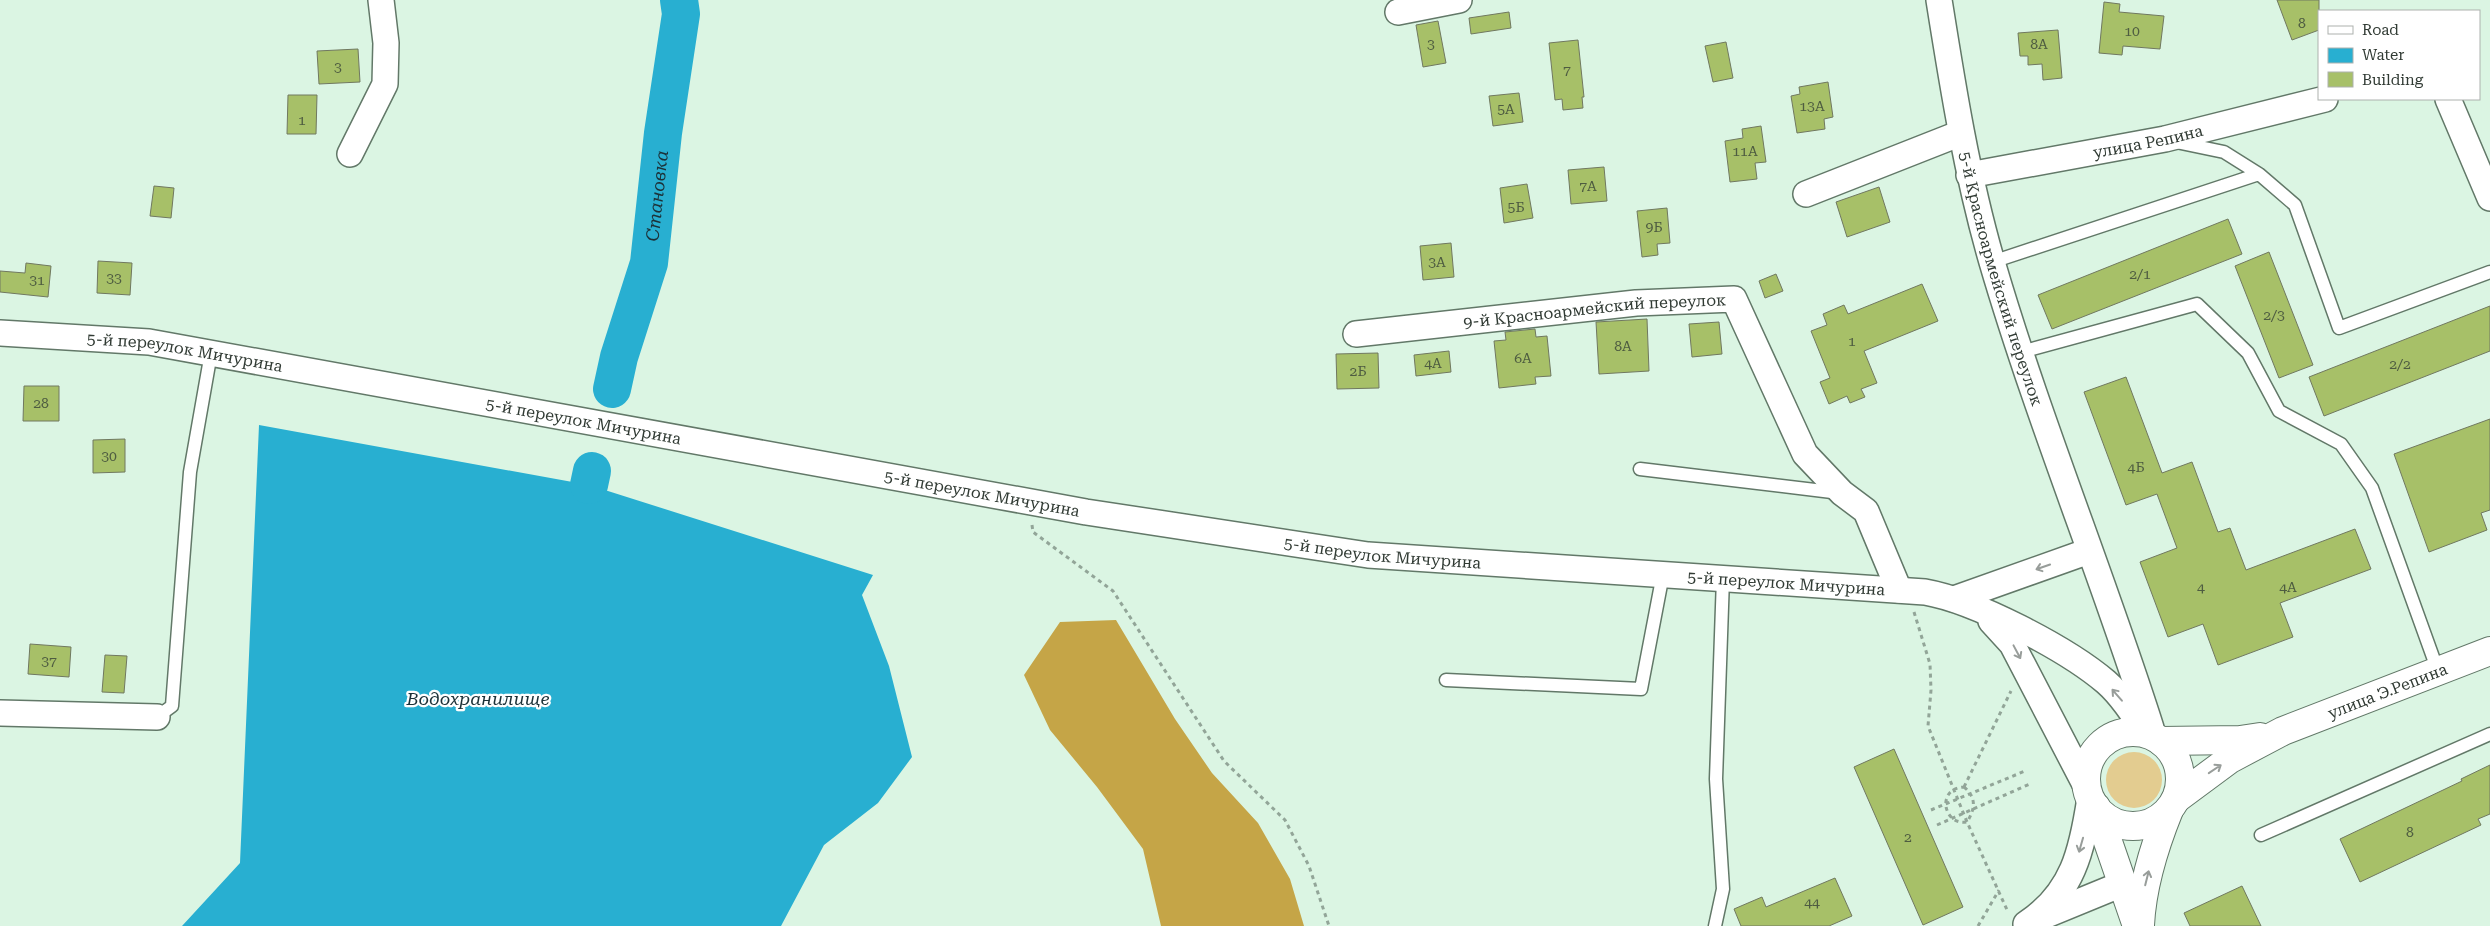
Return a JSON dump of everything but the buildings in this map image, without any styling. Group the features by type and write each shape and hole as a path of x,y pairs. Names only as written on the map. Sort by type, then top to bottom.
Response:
{"street":[{"path":"350,154 385,84 386,43 381,0"},
{"path":"1398,12 1459,0"},
{"name":"5-й Красноармейский переулок","path":"1939,0 1969,176 1992,262 2153,738"},
{"name":"улица Репина","path":"1969,176 2165,140 2321,100"},
{"path":"2448,100 2490,198"},
{"path":"1806,194 1961,133"},
{"name":"9-й Красноармейский переулок","path":"1356,334 1636,303 1734,299 1805,454 1842,493 1866,512 1900,590"},
{"name":"5-й переулок Мичурина","path":"0,333 149,342 1030,502 1368,555 1925,592 1962,602 2049,645 2107,683 2153,738"},
{"path":"1962,602 2089,551"},
{"name":"5-й переулок Мичурина","path":"1962,602 2005,635 2031,679 2091,798"},
{"name":"улица Э.Репина","path":"2173,805 2230,759 2283,731 2490,651"},
{"path":"0,713 157,716"},
{"name":"улица Э.Репина","path":"2153,738 2240,740 2283,731"},
{"path":"2125,734 2153,738 2170,750 2177,761 2180,787 2149,870 2143,893 2139,926 2091,798 2088,768 2092,758 2105,742 2125,734"},
{"path":"2091,798 2114,822 2138,826 2149,824 2173,805"},
{"path":"2019,922 2043,913 2056,900 2066,885 2080,847 2091,798"},
{"path":"2019,922 2122,884"}],"lane":[{"path":"2165,140 2224,152 2259,174 2295,205 2339,328 2490,272"},
{"path":"1992,262 2259,174"},
{"path":"2021,352 2197,304 2248,353 2279,411 2341,444 2372,488 2438,671"},
{"path":"157,716 172,706 190,472 211,353"},
{"path":"1640,469 1842,493"},
{"path":"1446,680 1641,689 1663,574"},
{"path":"1715,926 1723,888 1716,779 1723,578"},
{"path":"2261,835 2490,734"}],"path":[{"path":"1030,502 1033,532 1113,591 1224,761 1285,820 1309,866 1329,926"},
{"path":"1900,590 1915,614 1927,652 1931,690 1928,726 1966,822 1999,890 2019,922"},
{"path":"1966,822 1961,823 1948,813 1946,804 1948,793 1964,787 2012,690 2031,679"},
{"path":"1931,810 2025,770"},
{"path":"1938,825 2032,783"},
{"path":"1964,787 1972,798 1973,809 1966,822"},
{"path":"1978,926 1999,890"}],"shaded area":[{"path":"1116,620 1175,719 1212,773 1258,823 1290,879 1304,926 1161,926 1143,849 1097,787 1050,730 1024,675 1060,622"},
{"path":"2134,752 2145,754 2154,760 2160,769 2162,780 2160,791 2154,800 2145,806 2134,808 2123,806 2114,800 2108,791 2106,780 2108,769 2114,760 2123,754"}],"water":[{"name":"Водохранилище","path":"259,425 589,485 873,575 862,595 889,666 912,757 878,803 824,845 781,926 182,926 240,863"}],"waterway":[{"name":"Становка","path":"612,389 619,357 649,263 663,133 681,14 679,0"},
{"name":"Становка","path":"589,485 592,471"}]}
